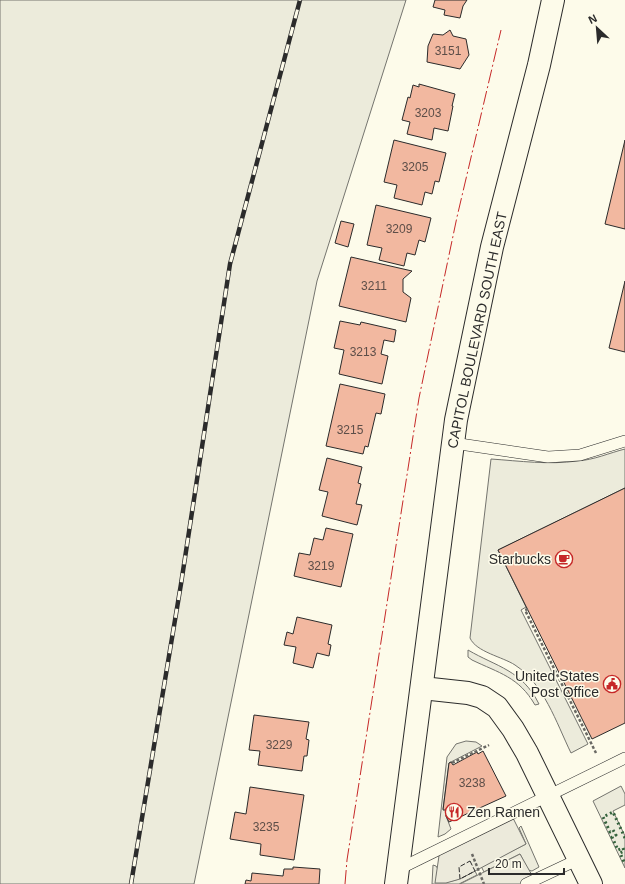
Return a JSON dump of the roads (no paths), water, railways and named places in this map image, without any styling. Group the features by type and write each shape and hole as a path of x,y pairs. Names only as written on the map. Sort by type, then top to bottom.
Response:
{"main road":[{"name":"CAPITOL BOULEVARD SOUTH EAST","path":"396,877 456,420 492,247 539,65 553,0"},
{"path":"422,688 468,693 482,697 497,708 527,753 592,884"}],"lane":[{"path":"453,443 548,457 580,455 625,441"},
{"path":"396,877 549,796 625,758"},
{"path":"526,884 579,859"}],"railway":[{"path":"131,884 181,584 230,264 300,0"}],"place":[{"name":"Starbucks","path":"564,559"},
{"name":"United States Post Office","path":"612,684"},
{"name":"Zen Ramen","path":"454,812"}]}
